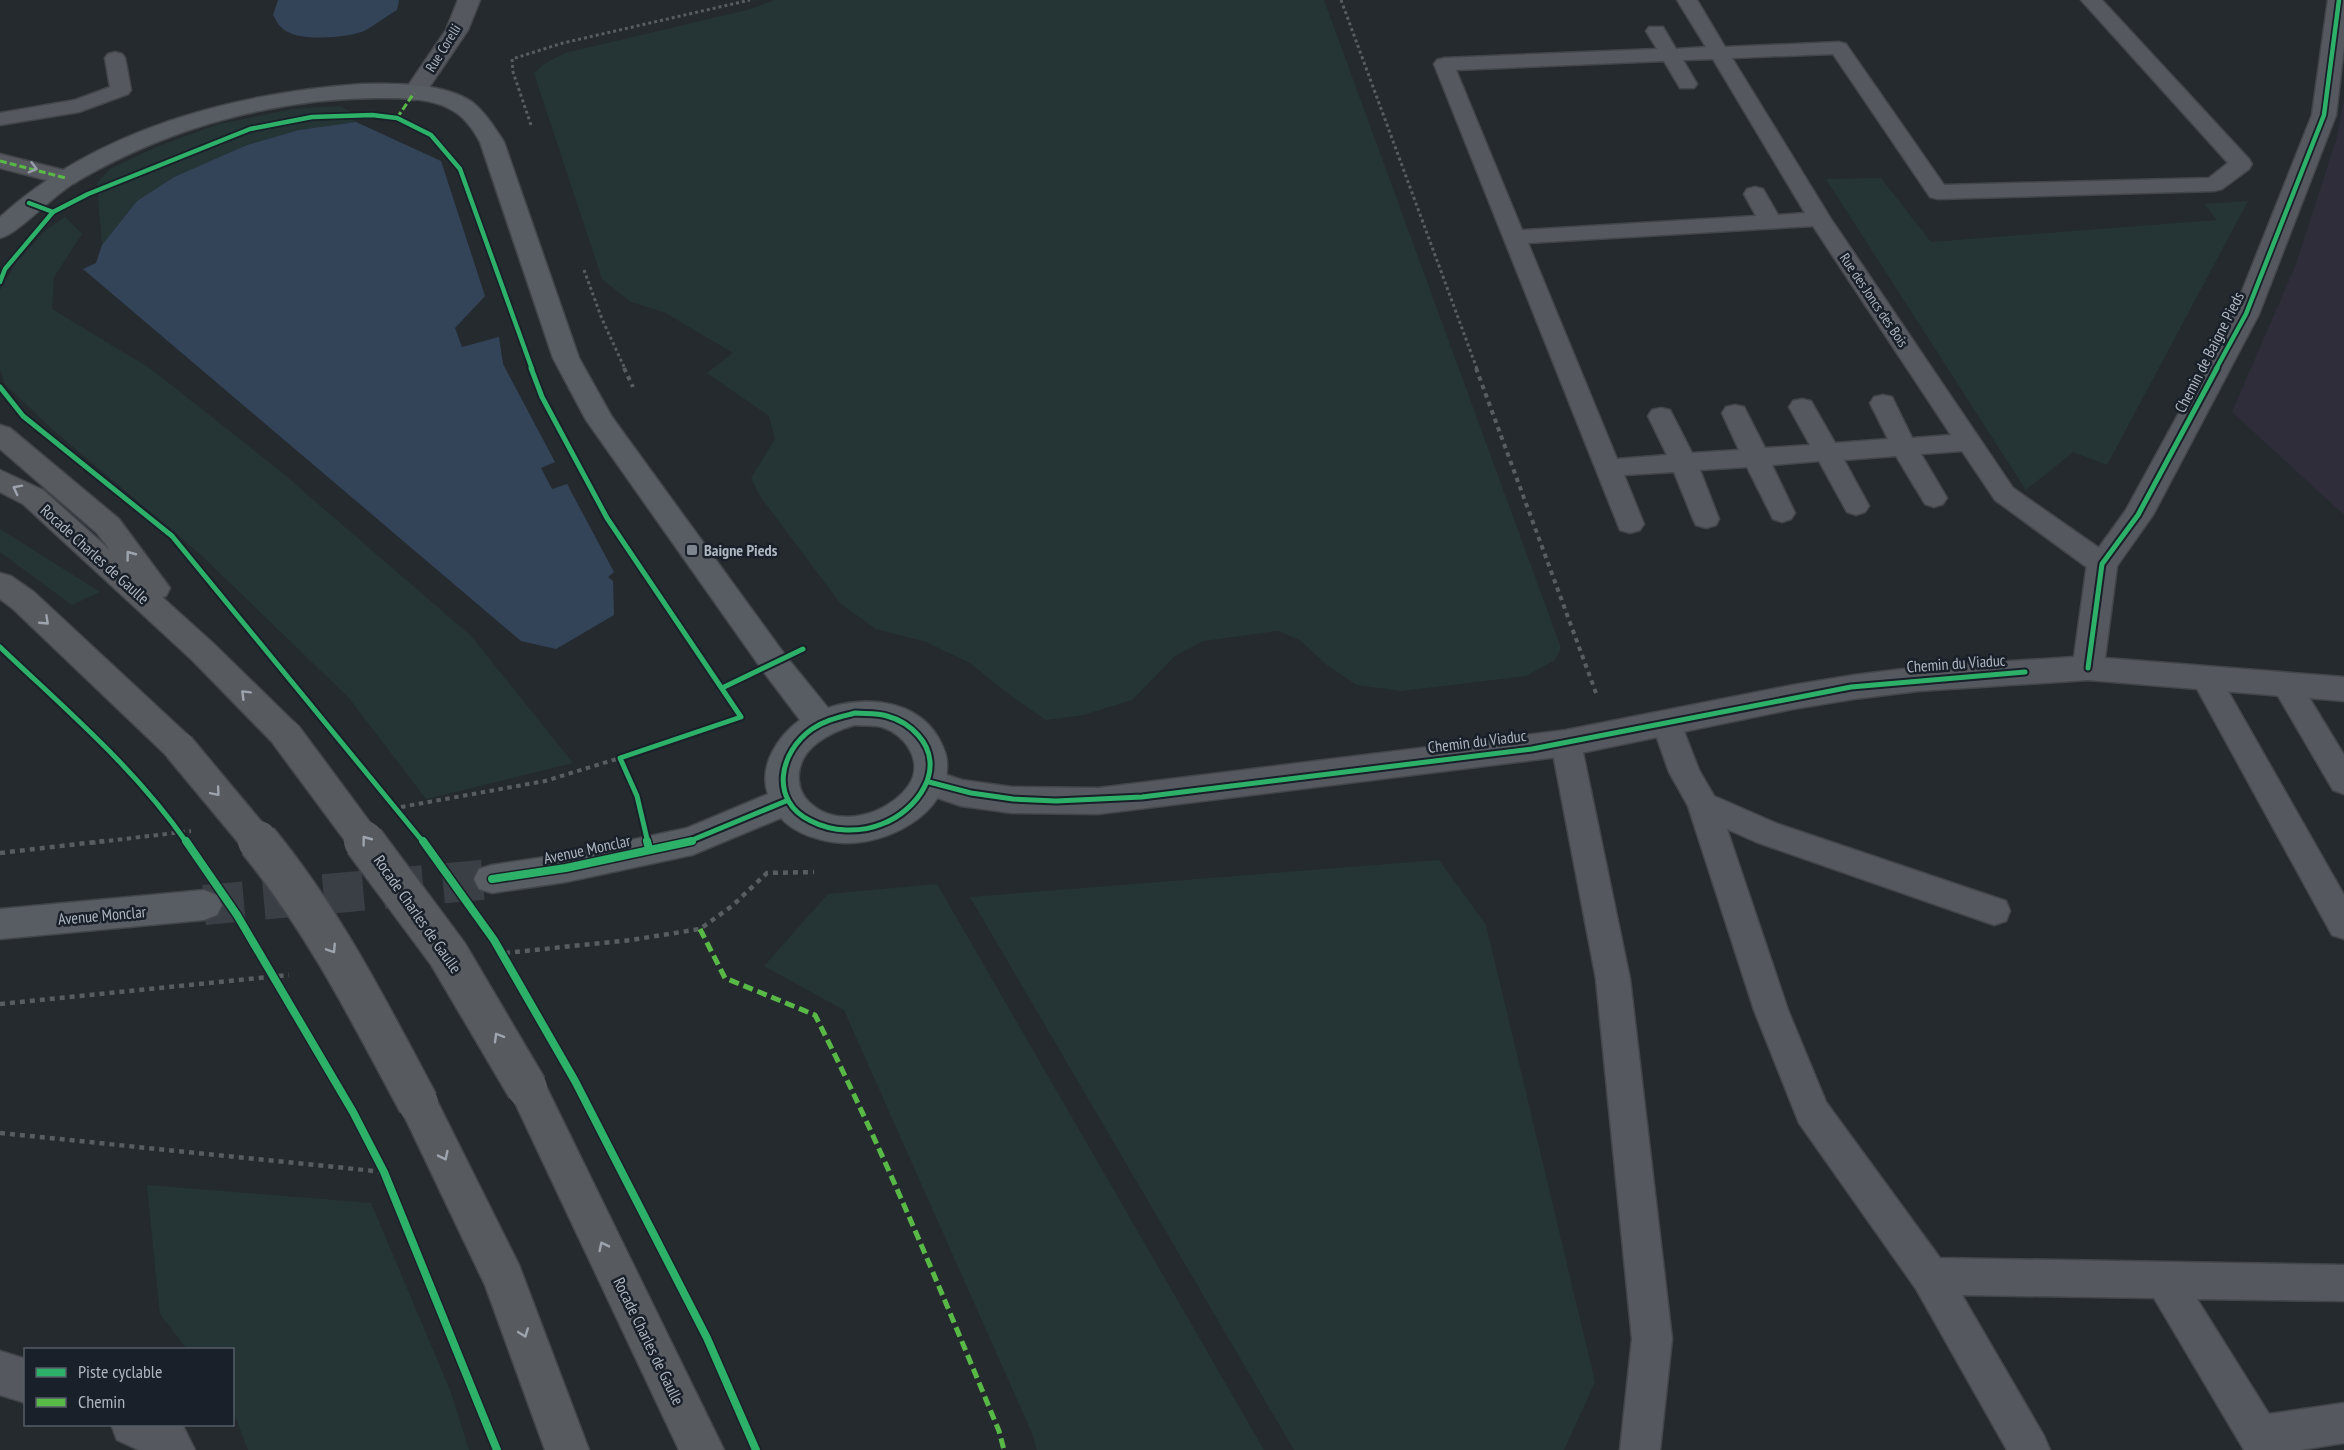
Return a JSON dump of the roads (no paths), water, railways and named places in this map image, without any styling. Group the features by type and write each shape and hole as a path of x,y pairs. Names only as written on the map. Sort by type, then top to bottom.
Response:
{"main road":[{"path":"0,231 29,203 66,178 154,136 199,119 250,106 335,92 414,93 454,101 480,122 492,142 566,358 600,420 774,663 821,723"},
{"path":"0,434 108,526 203,652"},
{"name":"Rocade Charles de Gaulle","path":"0,480 33,497 203,652 286,735 448,954 527,1088 702,1450"},
{"path":"0,584 23,600 179,747 275,862 349,975 418,1103 504,1279 567,1450"},
{"path":"855,713 890,716 917,731 931,755 929,783 910,808 879,825 842,830 819,826 800,816 786,801 780,773 793,745 821,723 855,713"},
{"name":"Avenue Monclar","path":"492,879 566,868 692,841 786,801"},
{"name":"Avenue Monclar","path":"0,924 204,905"}],"street":[{"name":"Rue Corelli","path":"414,93 457,30 469,0"},
{"name":"Chemin de Baigne Pieds","path":"2088,668 2102,564 2138,515 2246,314 2325,114 2339,0"},
{"path":"0,161 66,178"},
{"name":"Chemin du Viaduc","path":"929,783 961,793 1012,800 1098,801 1566,743 1793,697 1854,687 1919,679 2088,668 2286,684 2341,692"},
{"path":"0,1373 24,1380"},
{"path":"135,1426 165,1439 173,1450"}],"lane":[{"name":"Rue des Joncs des Bois","path":"1687,0 1820,219 2004,494 2102,564"},
{"path":"1630,524 1444,64 1609,47 1668,54 1839,48 1938,192 2214,184 2241,164 2091,0"},
{"path":"1656,31 1687,84"},
{"path":"0,120 79,106 121,90 115,58"},
{"path":"1755,194 1771,223"},
{"path":"1514,237 1820,219"},
{"path":"1883,403 1904,447 1934,498"},
{"path":"1802,407 1856,506"},
{"path":"1735,413 1782,513"},
{"path":"1661,416 1684,463 1706,519"},
{"path":"1608,468 1970,442"},
{"path":"2206,678 2344,925"},
{"path":"2286,684 2344,782"},
{"path":"1667,724 1684,772 1703,805 1771,1010 1812,1112 1930,1276 2030,1450"},
{"path":"1566,743 1613,979 1651,1327 1652,1339 1640,1450"},
{"path":"1703,805 1767,833 1994,911"},
{"path":"1930,1276 2344,1283"},
{"path":"2164,1280 2259,1436 2344,1423"}],"water":[{"path":"278,0 399,1 397,10 359,33 304,37 281,27 273,15"},
{"path":"356,122 441,161 485,296 455,328 462,347 499,337 503,364 555,462 541,468 552,489 567,484 614,572 608,577 613,581 614,615 556,649 521,641 83,269 96,263 102,245 137,201 174,177 247,145 299,130"}],"tunnel":[{"path":"204,905 492,879"}],"place":[{"name":"Baigne Pieds","path":"692,550"}]}
